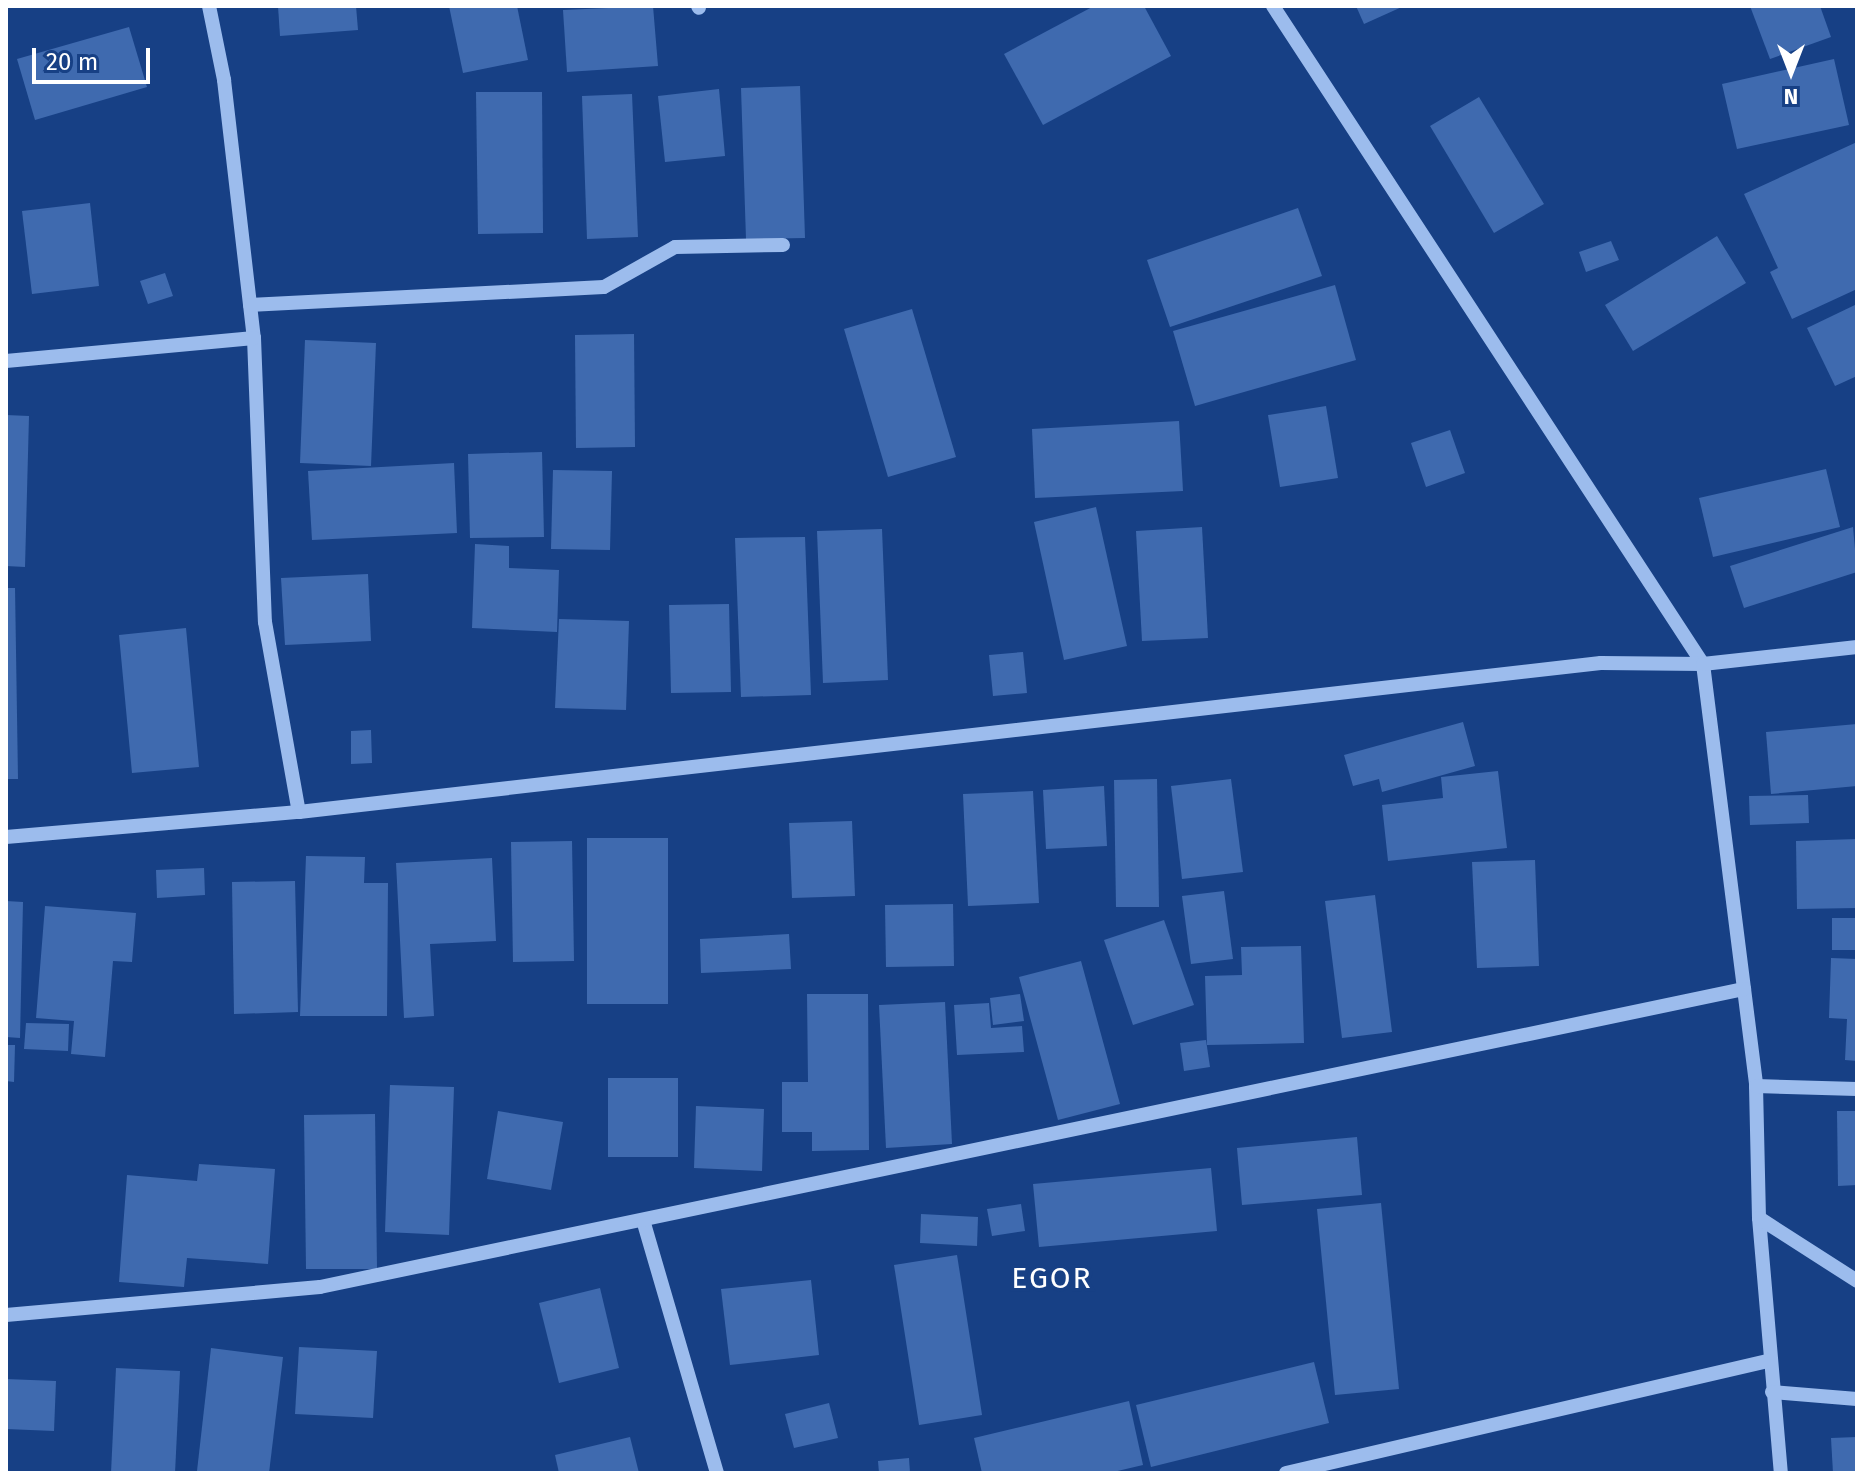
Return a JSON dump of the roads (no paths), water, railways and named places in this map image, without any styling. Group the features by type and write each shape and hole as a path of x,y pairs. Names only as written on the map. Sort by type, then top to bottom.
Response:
{"street":[{"path":"209,6 224,80 254,338 265,622 299,812"},
{"path":"1273,6 1703,664 1756,1086 1759,1218 1768,1361 1781,1473"},
{"path":"250,305 604,287 675,247 783,245"},
{"path":"6,361 254,338"},
{"path":"6,837 299,812 1601,663 1703,664 1857,647"},
{"path":"6,1315 320,1287 1744,989"},
{"path":"1756,1086 1857,1089"},
{"path":"1759,1218 1857,1281"},
{"path":"643,1220 717,1473"},
{"path":"1286,1473 1768,1361"},
{"path":"1772,1392 1857,1399"}],"district":[{"name":"EGOR","path":"1052,1278"}]}
